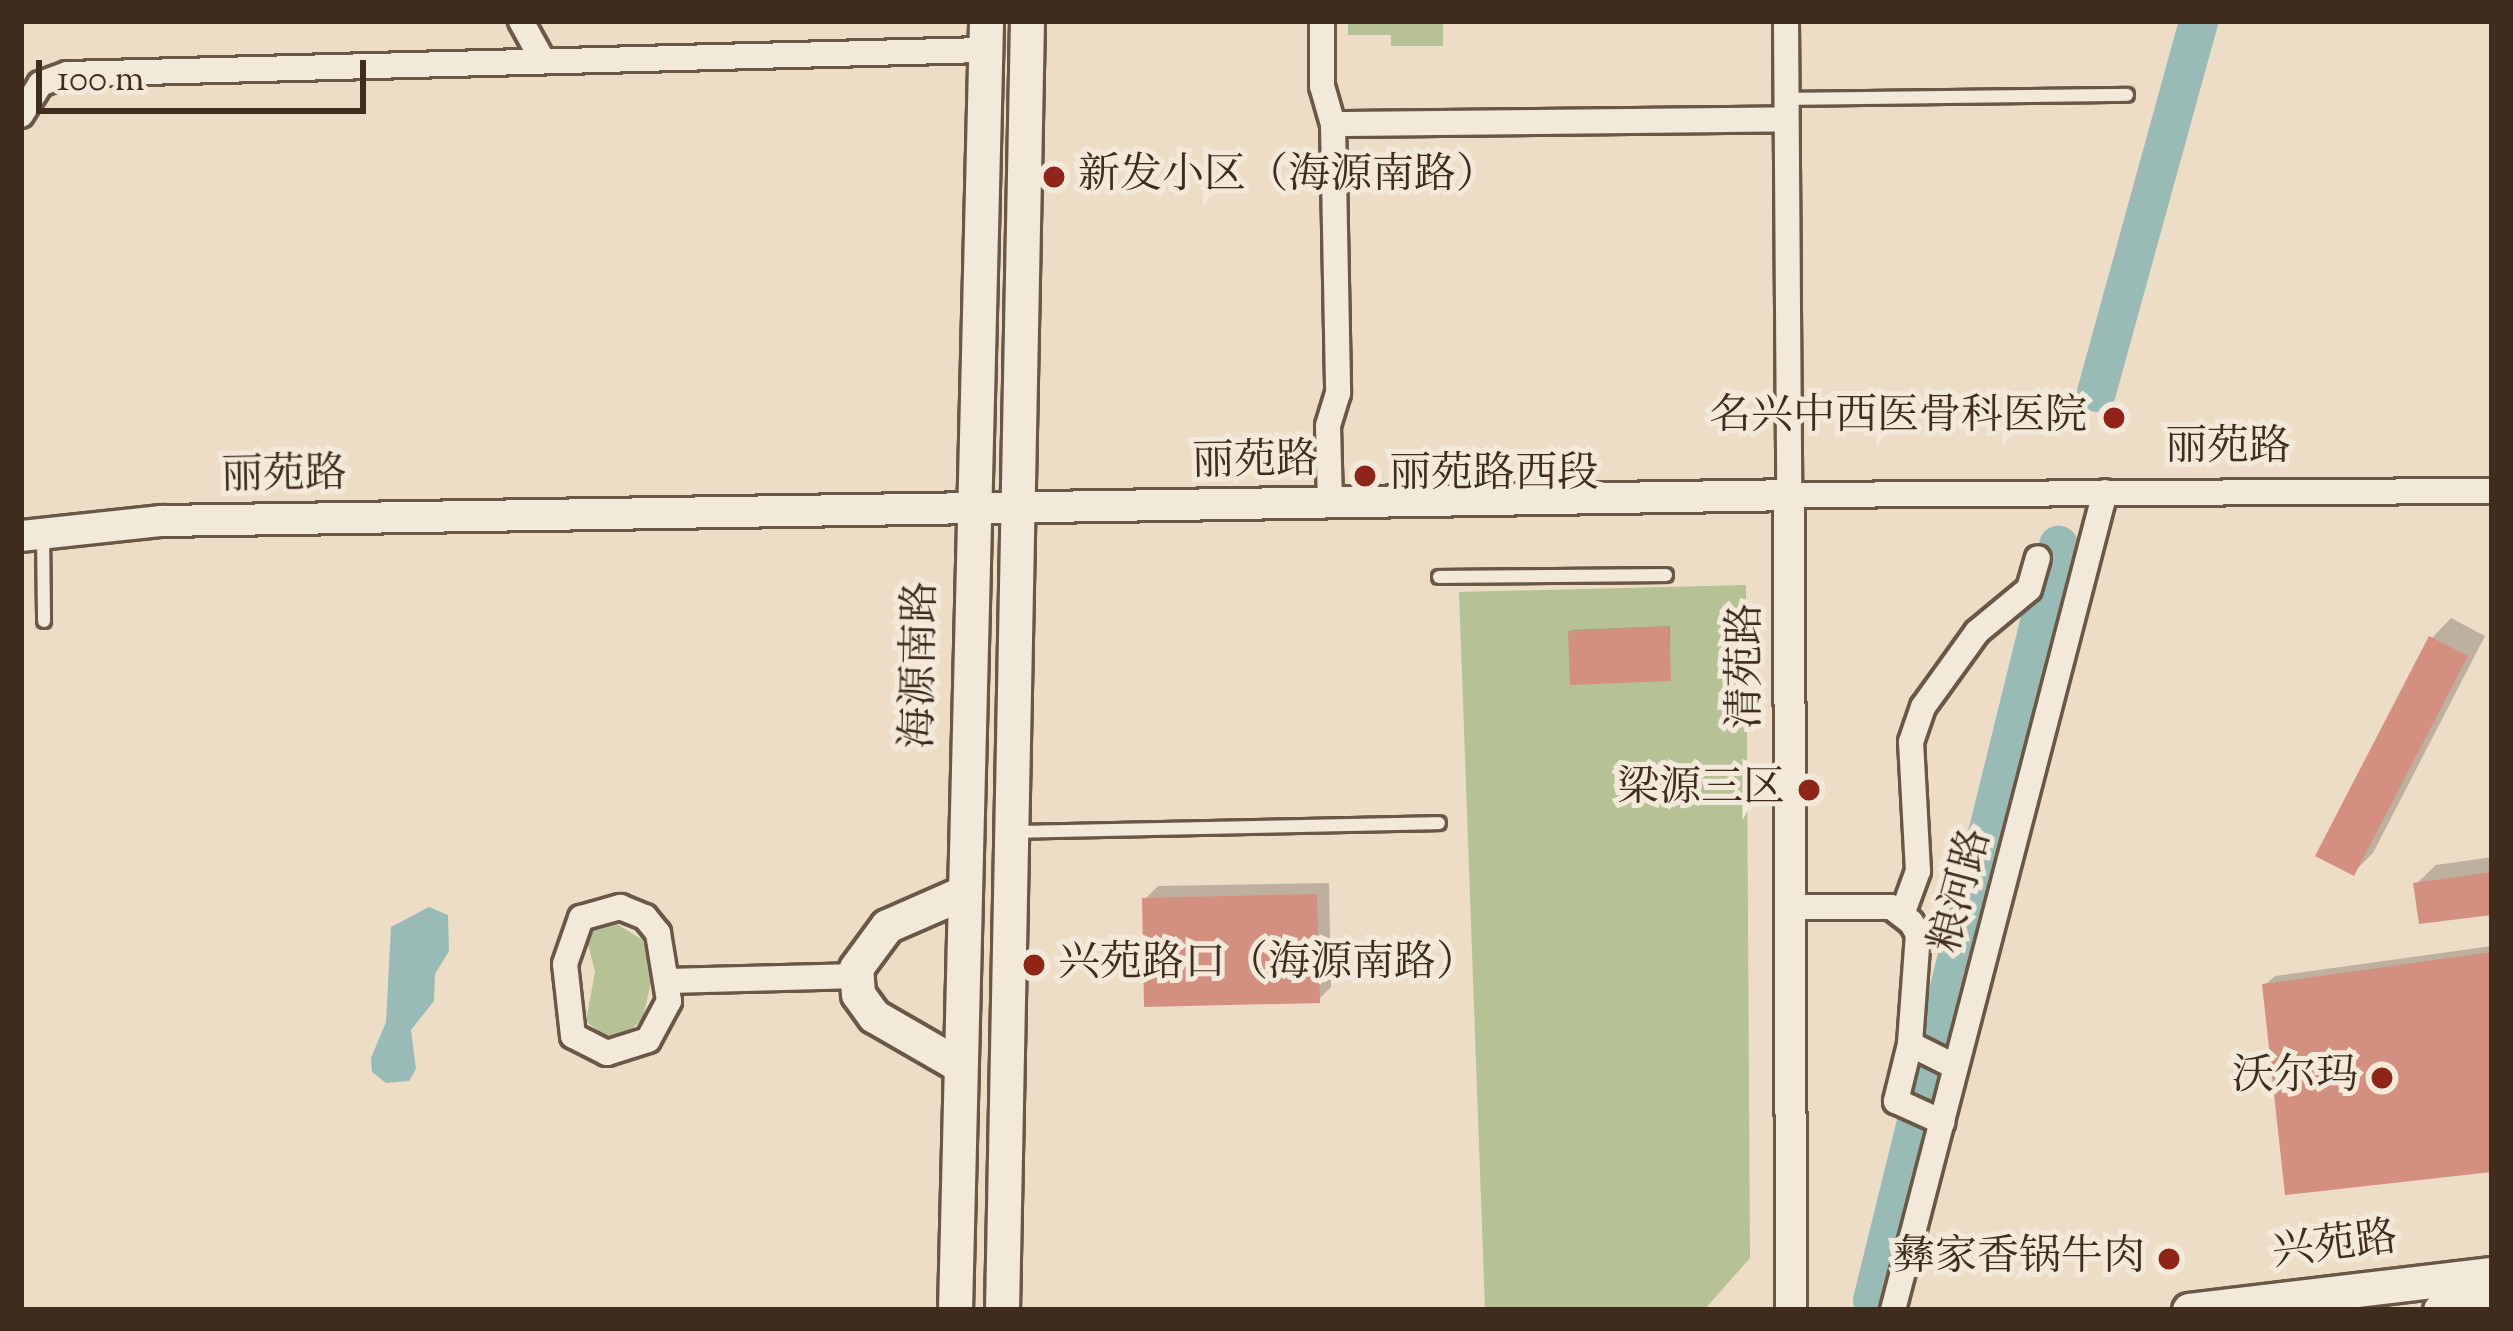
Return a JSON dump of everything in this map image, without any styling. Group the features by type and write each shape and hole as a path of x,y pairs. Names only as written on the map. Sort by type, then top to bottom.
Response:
{"main road":[{"path":"1002,1310 1028,21"},
{"name":"海源南路","path":"955,1310 970,509 985,35"},
{"path":"959,1065 874,1016 856,976 876,934 962,893"},
{"name":"兴苑路","path":"2189,1310 2492,1274"},
{"path":"2450,1310 2492,1304"}],"street":[{"path":"521,21 542,59"},
{"path":"1322,21 1322,86 1333,124 1338,393 1328,426 1330,503"},
{"name":"清苑路","path":"1786,21 1792,1310"},
{"path":"21,115 40,84 68,74 542,59 985,35"},
{"path":"1333,124 1786,109"},
{"name":"粮河路","path":"1893,1310 2104,491"},
{"name":"丽苑路","path":"32,535 161,521 1789,495 2492,491"},
{"path":"1903,912 1918,872 1911,742 1923,707 1976,632 2029,590 2038,557"},
{"path":"620,907 645,917 670,981 648,1040 607,1053 573,1036 565,1011 568,941 592,910 620,907"},
{"path":"1790,907 1903,912"},
{"path":"1903,912 1918,934 1910,1044 1896,1101 1942,1122"},
{"path":"670,981 856,976"},
{"path":"1910,1044 1956,1066"}],"lane":[{"path":"1786,109 2127,95"},
{"path":"32,535 44,621"},
{"path":"1439,577 1666,575"},
{"path":"1011,832 1439,823"}],"green space":[{"path":"1348,21 1443,21 1443,46 1391,46 1391,35 1348,35"},
{"path":"1746,585 1750,1258 1704,1310 1485,1310 1459,592"},
{"path":"610,920 643,940 652,978 643,1018 630,1031 605,1037 586,1021 595,972 584,928"}],"water":[{"path":"429,907 448,915 449,951 435,974 434,1001 411,1030 416,1069 409,1081 386,1083 372,1072 371,1058 386,1022 391,927"}],"building":[{"path":"1669,626 1671,681 1570,685 1568,631"},
{"path":"2429,636 2468,656 2354,876 2315,856"},
{"path":"2492,872 2492,915 2419,924 2413,883"},
{"path":"1317,894 1320,1003 1144,1007 1142,898"},
{"name":"沃尔玛","path":"2492,952 2492,1172 2285,1195 2262,984"}],"waterway":[{"path":"2096,392 2198,21"},
{"path":"1872,1300 2058,545"}],"place":[{"name":"新发小区（海源南路）","path":"1054,177"},
{"name":"名兴中西医骨科医院","path":"2114,418"},
{"name":"丽苑路西段","path":"1365,476"},
{"name":"梁源三区","path":"1809,790"},
{"name":"兴苑路口（海源南路）","path":"1034,965"},
{"name":"沃尔玛","path":"2382,1078"},
{"name":"彝家香锅牛肉","path":"2169,1259"}]}
